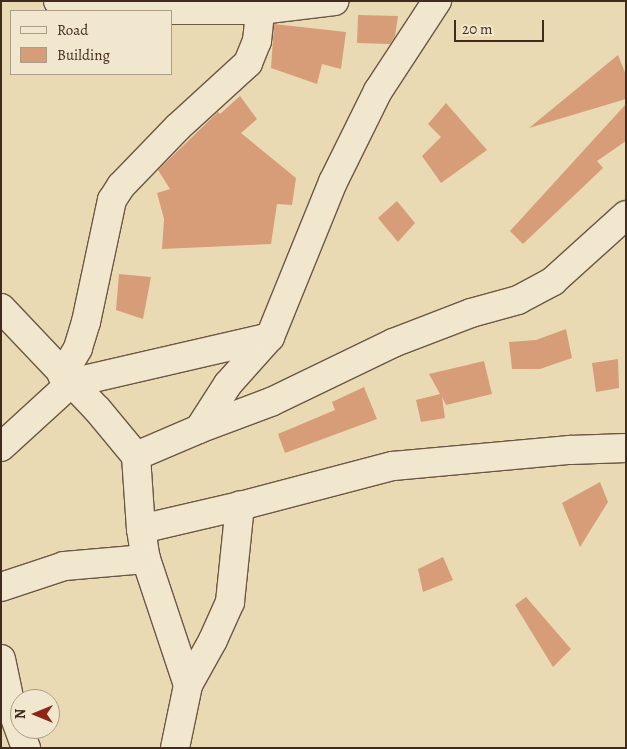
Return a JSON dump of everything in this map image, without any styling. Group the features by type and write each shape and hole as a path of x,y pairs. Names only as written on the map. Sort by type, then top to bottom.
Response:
{"street":[{"path":"58,1 97,8 134,6 260,10 334,1"},
{"path":"200,430 228,384 270,337 333,182 378,91 437,1"},
{"path":"1,447 67,379 86,322 112,200 121,186 178,127 248,62 257,41 260,10"},
{"path":"136,456 270,402 393,343 471,313 518,300 553,281 626,215"},
{"path":"1,308 136,456 141,529 146,559 188,685"},
{"path":"67,379 270,337"},
{"path":"141,529 240,506 393,466 570,450 626,448"},
{"path":"176,748 188,685 214,640 230,602 240,506"},
{"path":"1,587 64,566 146,559"},
{"path":"1,659 11,707 26,748"}],"building":[{"path":"358,15 398,16 395,36 390,44 357,43"},
{"path":"274,24 346,32 341,69 322,64 317,84 271,68"},
{"path":"618,55 626,75 626,99 529,128"},
{"path":"240,96 257,119 241,133 296,178 292,205 277,204 271,244 162,249 164,219 157,193 170,189 158,170 218,112 220,114"},
{"path":"446,103 487,150 441,183 422,156 441,137 428,124"},
{"path":"626,104 626,141 597,161 603,168 523,244 510,231"},
{"path":"397,201 415,223 398,242 378,218"},
{"path":"119,274 151,277 143,319 116,310"},
{"path":"566,329 572,358 540,369 512,369 509,342 536,340"},
{"path":"618,359 619,388 596,392 592,363"},
{"path":"484,361 492,394 446,405 442,397 445,418 421,422 416,400 440,394 429,374"},
{"path":"364,387 377,419 285,453 278,434 335,410 332,402"},
{"path":"600,482 608,502 580,547 562,503"},
{"path":"443,557 453,580 423,592 418,569"},
{"path":"526,597 571,649 553,667 515,605"}]}
